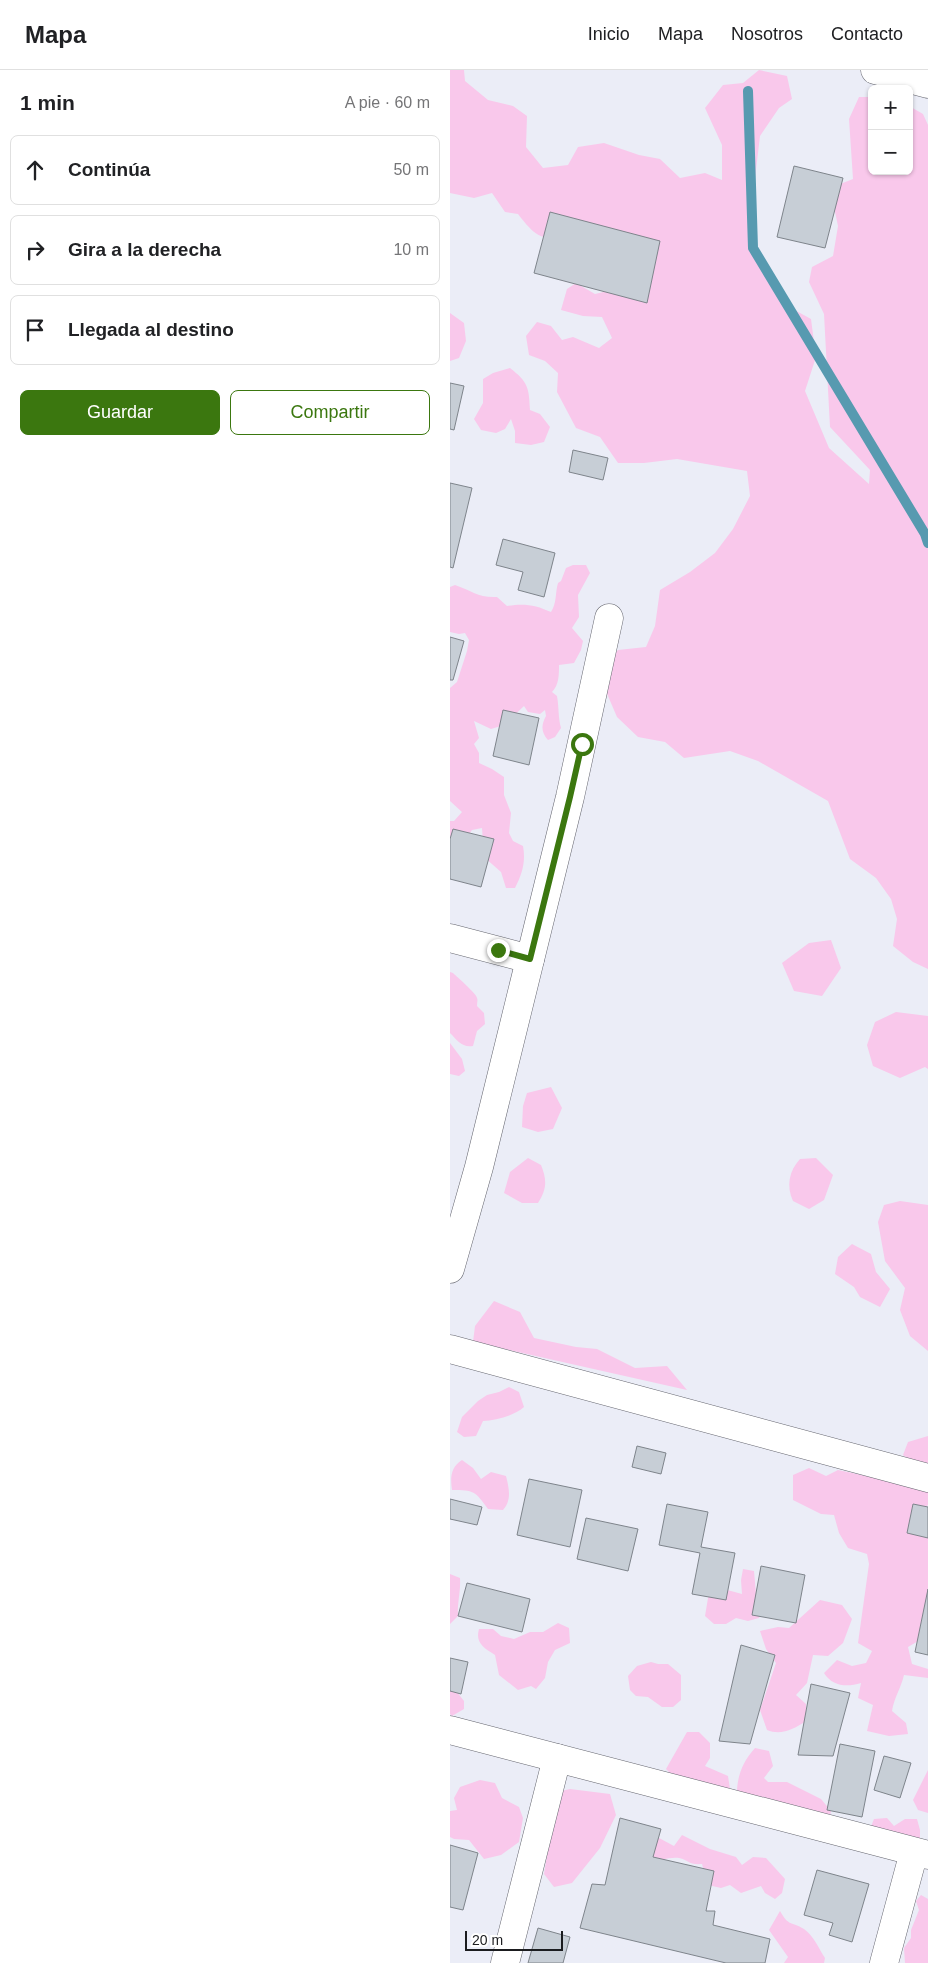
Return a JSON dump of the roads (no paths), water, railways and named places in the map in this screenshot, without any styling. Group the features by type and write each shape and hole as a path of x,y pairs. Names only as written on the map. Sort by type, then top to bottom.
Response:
{"street":[{"path":"875,70 928,84"},
{"path":"450,1269 479,1167 570,797 609,618"},
{"path":"450,938 530,959"},
{"path":"450,1349 928,1478"},
{"path":"450,1730 921,1854 884,1963"},
{"path":"505,1963 557,1758"}],"waterway":[{"path":"748,91 753,248 925,534 928,543"}]}
